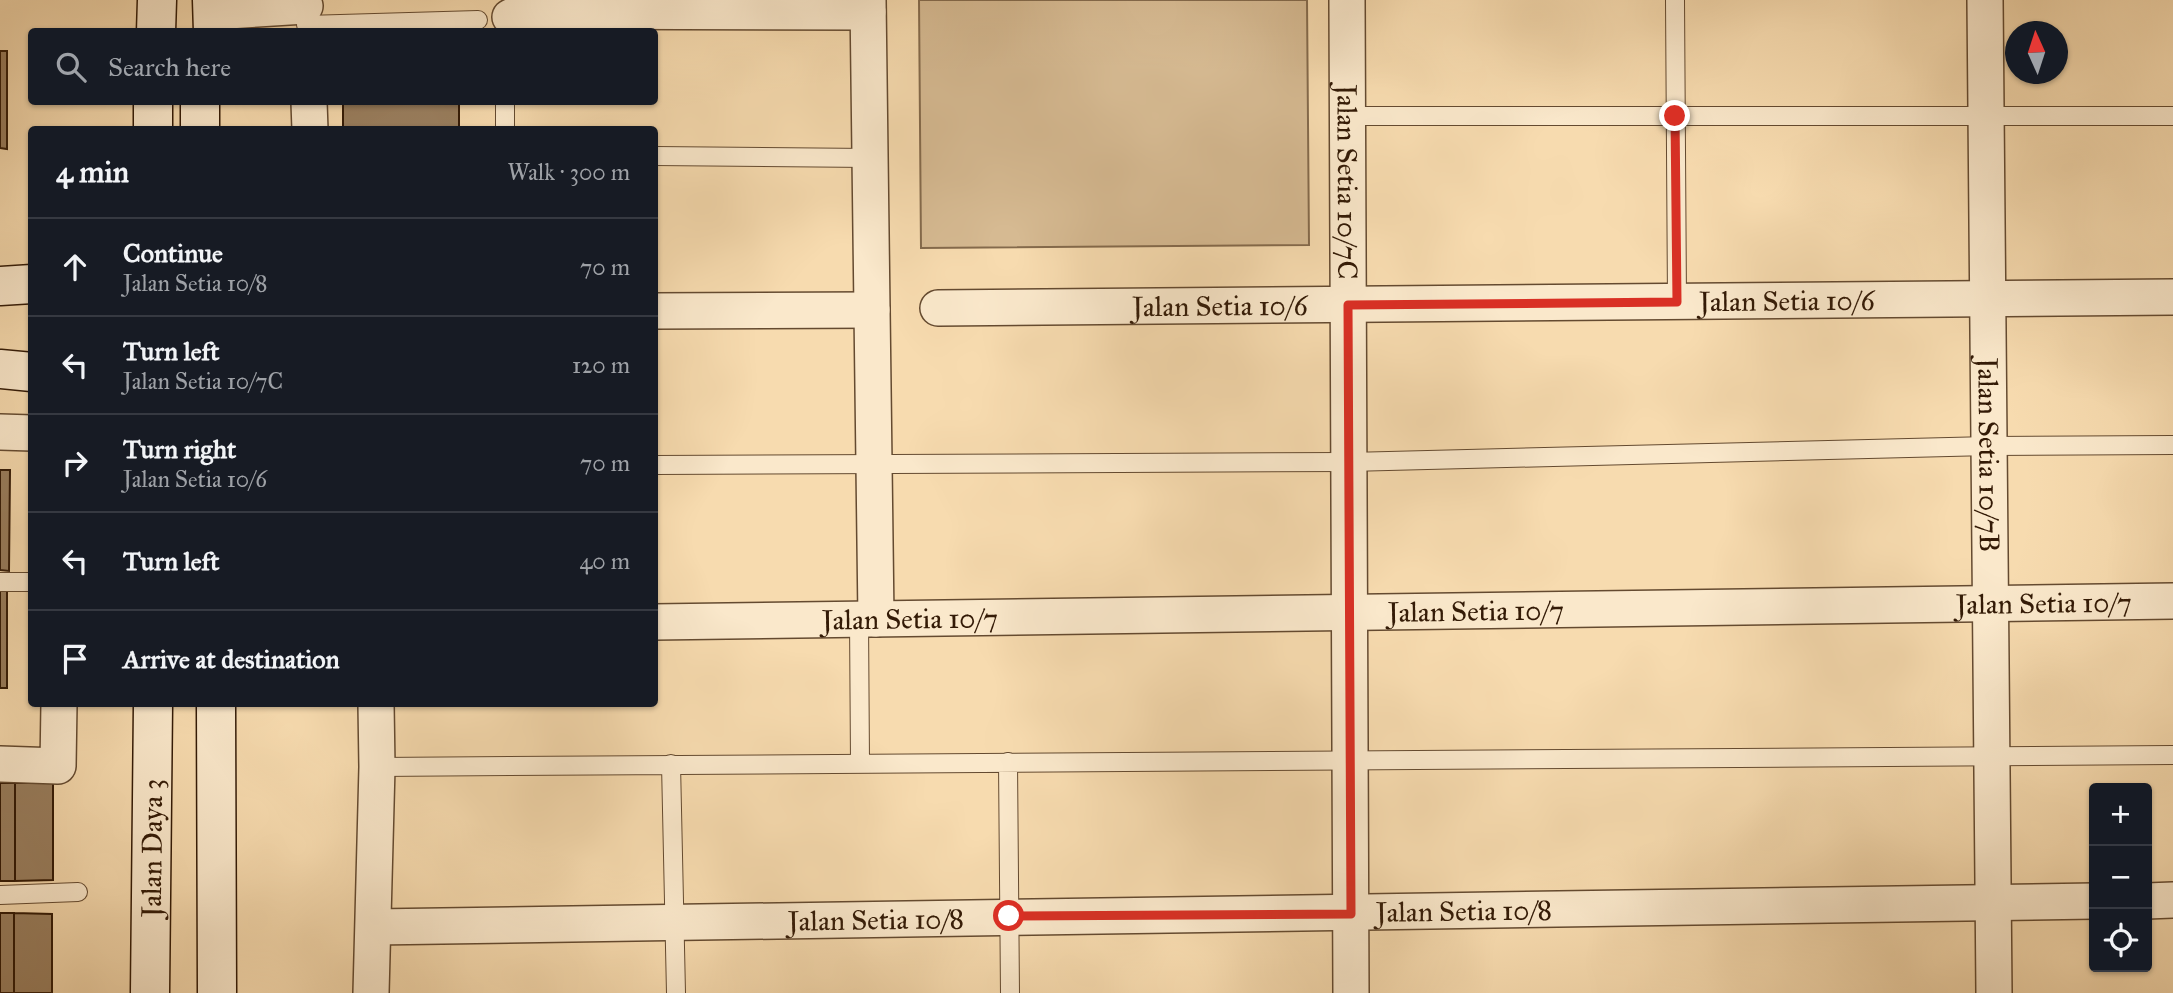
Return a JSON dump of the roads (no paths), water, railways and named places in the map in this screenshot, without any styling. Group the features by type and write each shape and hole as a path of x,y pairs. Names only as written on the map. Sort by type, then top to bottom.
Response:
{"street":[{"path":"156,28 157,0"},
{"name":"Jalan Setia 10/7C","path":"1347,0 1351,993"},
{"name":"Jalan Setia 10/7B","path":"1986,0 1994,993"},
{"path":"498,23 524,11 868,6 874,463 868,619"},
{"path":"211,19 306,16"},
{"path":"200,105 200,126"},
{"path":"213,105 213,126"},
{"path":"309,105 310,126"},
{"path":"0,286 28,284"},
{"name":"Jalan Setia 10/6","path":"938,308 2173,298"},
{"path":"0,303 28,303"},
{"path":"658,312 872,310"},
{"path":"0,351 28,352"},
{"path":"0,369 28,372"},
{"path":"0,432 28,433"},
{"name":"Jalan Setia 10/7","path":"658,622 2173,601"},
{"path":"0,764 58,765 59,707"},
{"name":"Jalan Daya 3","path":"150,993 153,707"},
{"path":"215,707 217,993"},
{"path":"371,993 376,707"},
{"path":"2152,901 2173,900"},
{"name":"Jalan Setia 10/8","path":"374,927 2089,901"}],"lane":[{"path":"1675,0 1677,302"},
{"path":"306,16 498,23"},
{"path":"505,105 505,126"},
{"path":"1347,116 2173,116"},
{"path":"658,156 870,158"},
{"path":"658,466 1349,462 1989,446 2173,445"},
{"path":"0,582 28,582"},
{"path":"860,763 868,619"},
{"path":"377,766 2173,755"},
{"path":"1008,762 1010,993"},
{"path":"671,764 676,993"},
{"path":"0,895 78,892"}]}
